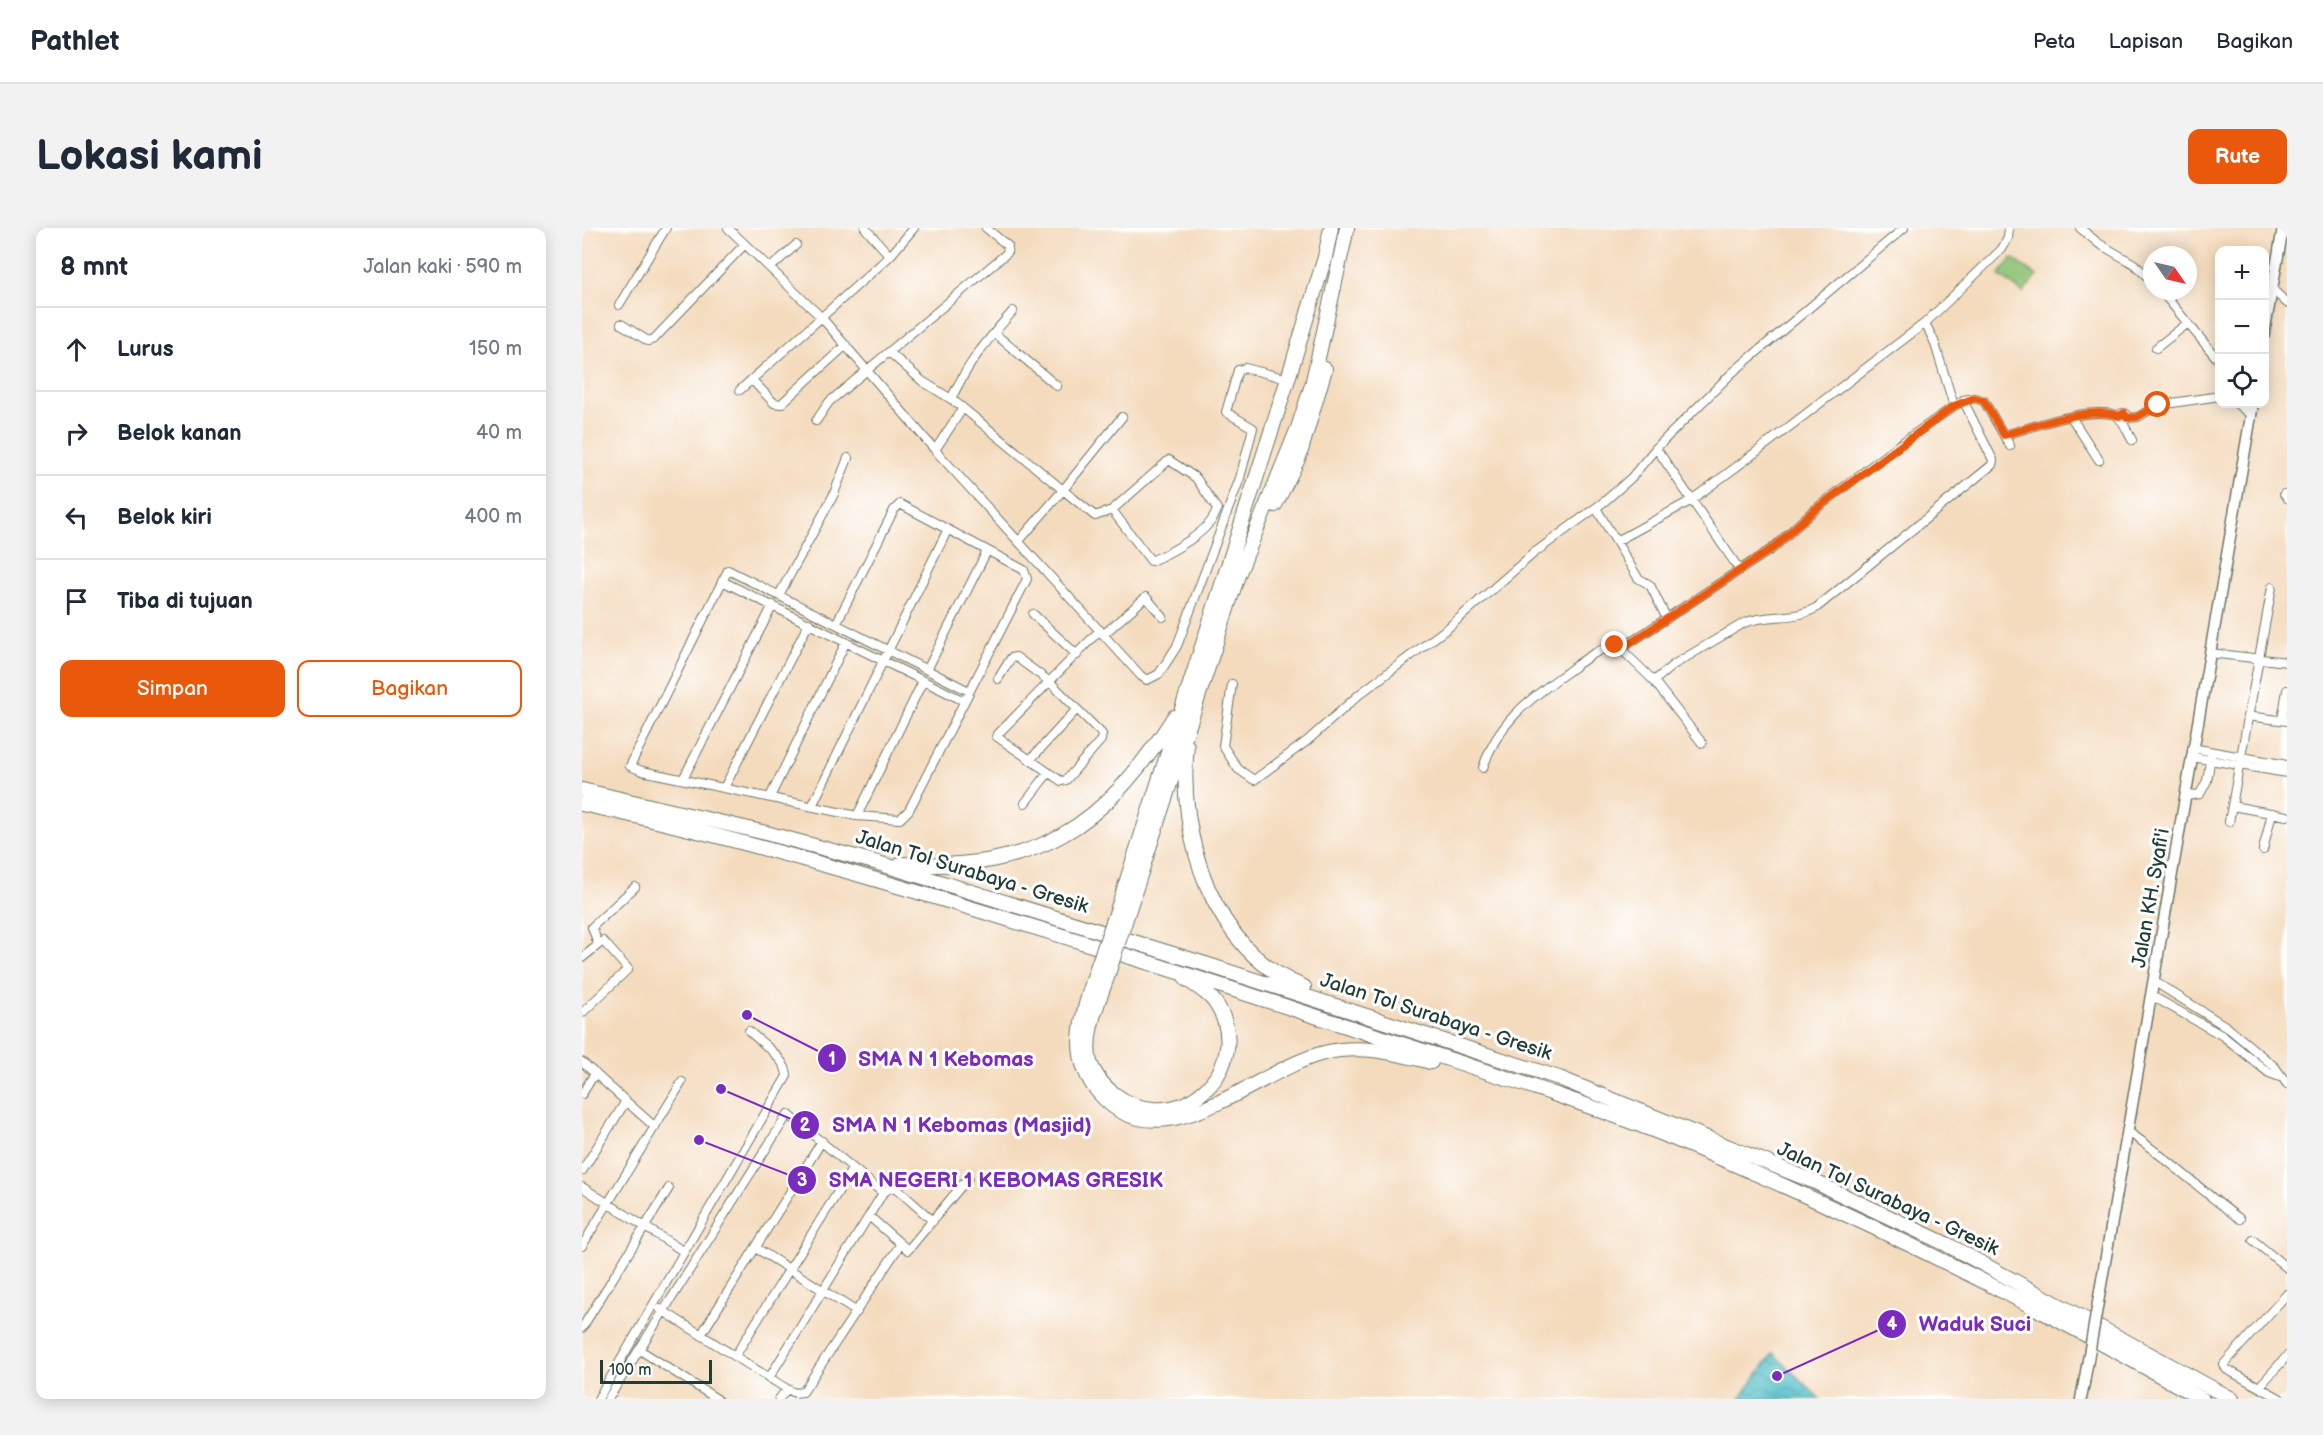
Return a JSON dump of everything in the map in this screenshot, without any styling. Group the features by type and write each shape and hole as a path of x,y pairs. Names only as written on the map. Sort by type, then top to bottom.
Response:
{"highway":[{"path":"1125,904 1185,700 1288,379 1325,257 1331,228"},
{"path":"1347,228 1333,329 1320,391 1299,458 1238,575 1102,974 1081,1024 1078,1045 1082,1066 1103,1098 1134,1116 1151,1120 1196,1113 1294,1062 1338,1050 1389,1052 1518,1082"},
{"path":"878,863 939,867 978,864 1035,849 1066,835 1106,804 1126,783 1153,750 1185,700"},
{"path":"1190,716 1185,760 1194,840 1209,888 1229,928 1258,959 1288,980 1418,1031"},
{"name":"Jalan Tol Surabaya - Gresik","path":"582,790 766,832 878,863 1418,1031 1559,1078 1815,1182 1946,1244 2232,1399"},
{"name":"Jalan Tol Surabaya - Gresik","path":"582,804 738,840 860,874 1174,971 1518,1082 1659,1133 1800,1192 2019,1299 2202,1399"},
{"path":"1102,974 1089,1034 1089,1058 1093,1069 1107,1089 1121,1099 1141,1109 1160,1111 1186,1105 1203,1095 1218,1074 1225,1052 1224,1024 1215,1002 1174,971"}],"main road":[{"path":"2269,308 2283,228"},
{"name":"Jalan KH. Syafi'i","path":"2081,1399 2155,982 2252,408"}],"street":[{"path":"619,305 666,228"},
{"path":"728,228 822,318 935,450 1020,540 1144,679 1150,680 1167,664 1177,646 1236,489 1252,432 1252,426 1226,412 1238,370 1245,368 1288,379"},
{"path":"866,228 890,256"},
{"path":"740,390 890,256 914,228"},
{"path":"816,421 829,402 1007,253 1008,246 986,228"},
{"path":"1232,684 1223,747 1238,769 1254,780 1307,741 1360,693 1449,627 1534,553 1596,508 1631,478 1656,448 1732,374 1904,228"},
{"path":"1617,541 1690,501 1925,323 1990,262 2005,244 2009,230 2018,228"},
{"path":"2080,228 2098,243 2134,264 2143,272"},
{"path":"621,324 648,340 654,339 745,244"},
{"path":"770,268 796,245"},
{"path":"2272,289 2287,303"},
{"path":"2169,300 2215,356"},
{"path":"951,399 974,356 1013,311"},
{"path":"1925,323 1934,340 1954,406"},
{"path":"2156,348 2188,323"},
{"path":"994,333 1057,386"},
{"path":"752,380 774,403 781,404 846,345"},
{"path":"889,352 922,381 963,408 1095,516 1112,510 1169,460 1196,478 1217,509 1213,520 1205,530 1151,561 1112,510"},
{"path":"2004,435 2071,417 2105,413 2123,418 2137,417 2156,405 2215,397"},
{"path":"1623,648 1773,548 1813,511 1963,400 1978,398 1984,401 2010,447"},
{"path":"1654,681 1673,666 1744,623 1754,619 1798,616 1816,608 1992,465 1993,460 1963,400"},
{"path":"935,450 963,408"},
{"path":"2242,408 2251,415"},
{"path":"1020,540 1122,417"},
{"path":"2071,417 2099,460"},
{"path":"2123,418 2132,440"},
{"path":"1656,448 1683,485 1690,501 1739,569"},
{"path":"779,595 833,496 848,458"},
{"path":"836,624 900,504 1024,570 1027,579 905,815 900,819 857,816 642,771 630,764 728,570 969,691"},
{"path":"1596,508 1638,578 1650,585 1667,620"},
{"path":"812,806 947,531"},
{"path":"927,670 987,551"},
{"path":"722,581 809,622 964,701"},
{"path":"2229,822 2272,587"},
{"path":"998,679 1013,657 1050,682 1103,736 1066,780 1061,781 997,737 1050,682 1077,654 1146,597 1163,617"},
{"path":"683,779 773,605"},
{"path":"1033,615 1077,654"},
{"path":"724,788 809,622"},
{"path":"770,797 846,642"},
{"path":"1484,768 1493,743 1505,724 1530,698 1597,651 1615,645 1623,648 1641,672 1654,681 1702,743"},
{"path":"2210,653 2287,662"},
{"path":"857,816 923,681"},
{"path":"2247,716 2284,721 2287,690"},
{"path":"1030,760 1077,709"},
{"path":"2192,753 2211,751 2287,765"},
{"path":"2186,796 2203,791 2211,751"},
{"path":"2192,753 2211,760 2287,773"},
{"path":"1024,803 1048,772"},
{"path":"2232,806 2287,816"},
{"path":"2263,850 2272,813"},
{"path":"598,944 592,927 635,887"},
{"path":"582,958 598,944 606,942 628,969 582,1013"},
{"path":"2155,982 2228,1027 2275,1067 2287,1084"},
{"path":"2152,996 2223,1036 2269,1073 2280,1077"},
{"path":"598,1399 788,1076 788,1070 778,1058 749,1031"},
{"path":"2253,1061 2259,1054"},
{"path":"582,1062 655,1127"},
{"path":"582,1094 595,1073"},
{"path":"582,1246 682,1082"},
{"path":"582,1171 626,1101"},
{"path":"608,1399 786,1117 792,1115 883,1193"},
{"path":"2127,1131 2163,1154 2216,1202 2240,1219"},
{"path":"701,1335 822,1140"},
{"path":"735,1356 853,1168"},
{"path":"870,1217 906,1250 910,1249 968,1178"},
{"path":"582,1187 683,1251"},
{"path":"582,1328 669,1188"},
{"path":"769,1378 883,1193 890,1188 896,1188 933,1221"},
{"path":"2253,1240 2287,1268"},
{"path":"655,1305 795,1393 808,1388 900,1245"},
{"path":"756,1248 857,1312"},
{"path":"2281,1399 2226,1369 2224,1364 2287,1294"},
{"path":"640,1350 702,1395 717,1399"},
{"path":"2259,1387 2287,1356"},
{"path":"779,1399 787,1389"}],"green space":[{"path":"2012,258 2037,276 2023,293 1999,275"}],"water":[{"path":"1773,1353 1820,1399 1740,1399"}],"place":[{"name":"SMA N 1 Kebomas","path":"747,1015"},
{"name":"SMA N 1 Kebomas (Masjid)","path":"721,1089"},
{"name":"SMA NEGERI 1 KEBOMAS GRESIK","path":"699,1140"},
{"name":"Waduk Suci","path":"1777,1376"}],"route":[{"path":"1615,645 1623,648 1773,548 1813,511 1899,444 1963,400 1978,398 1987,403 2004,435 2071,417 2108,413 2119,416 2124,413 2127,418 2138,417 2158,405"}]}
